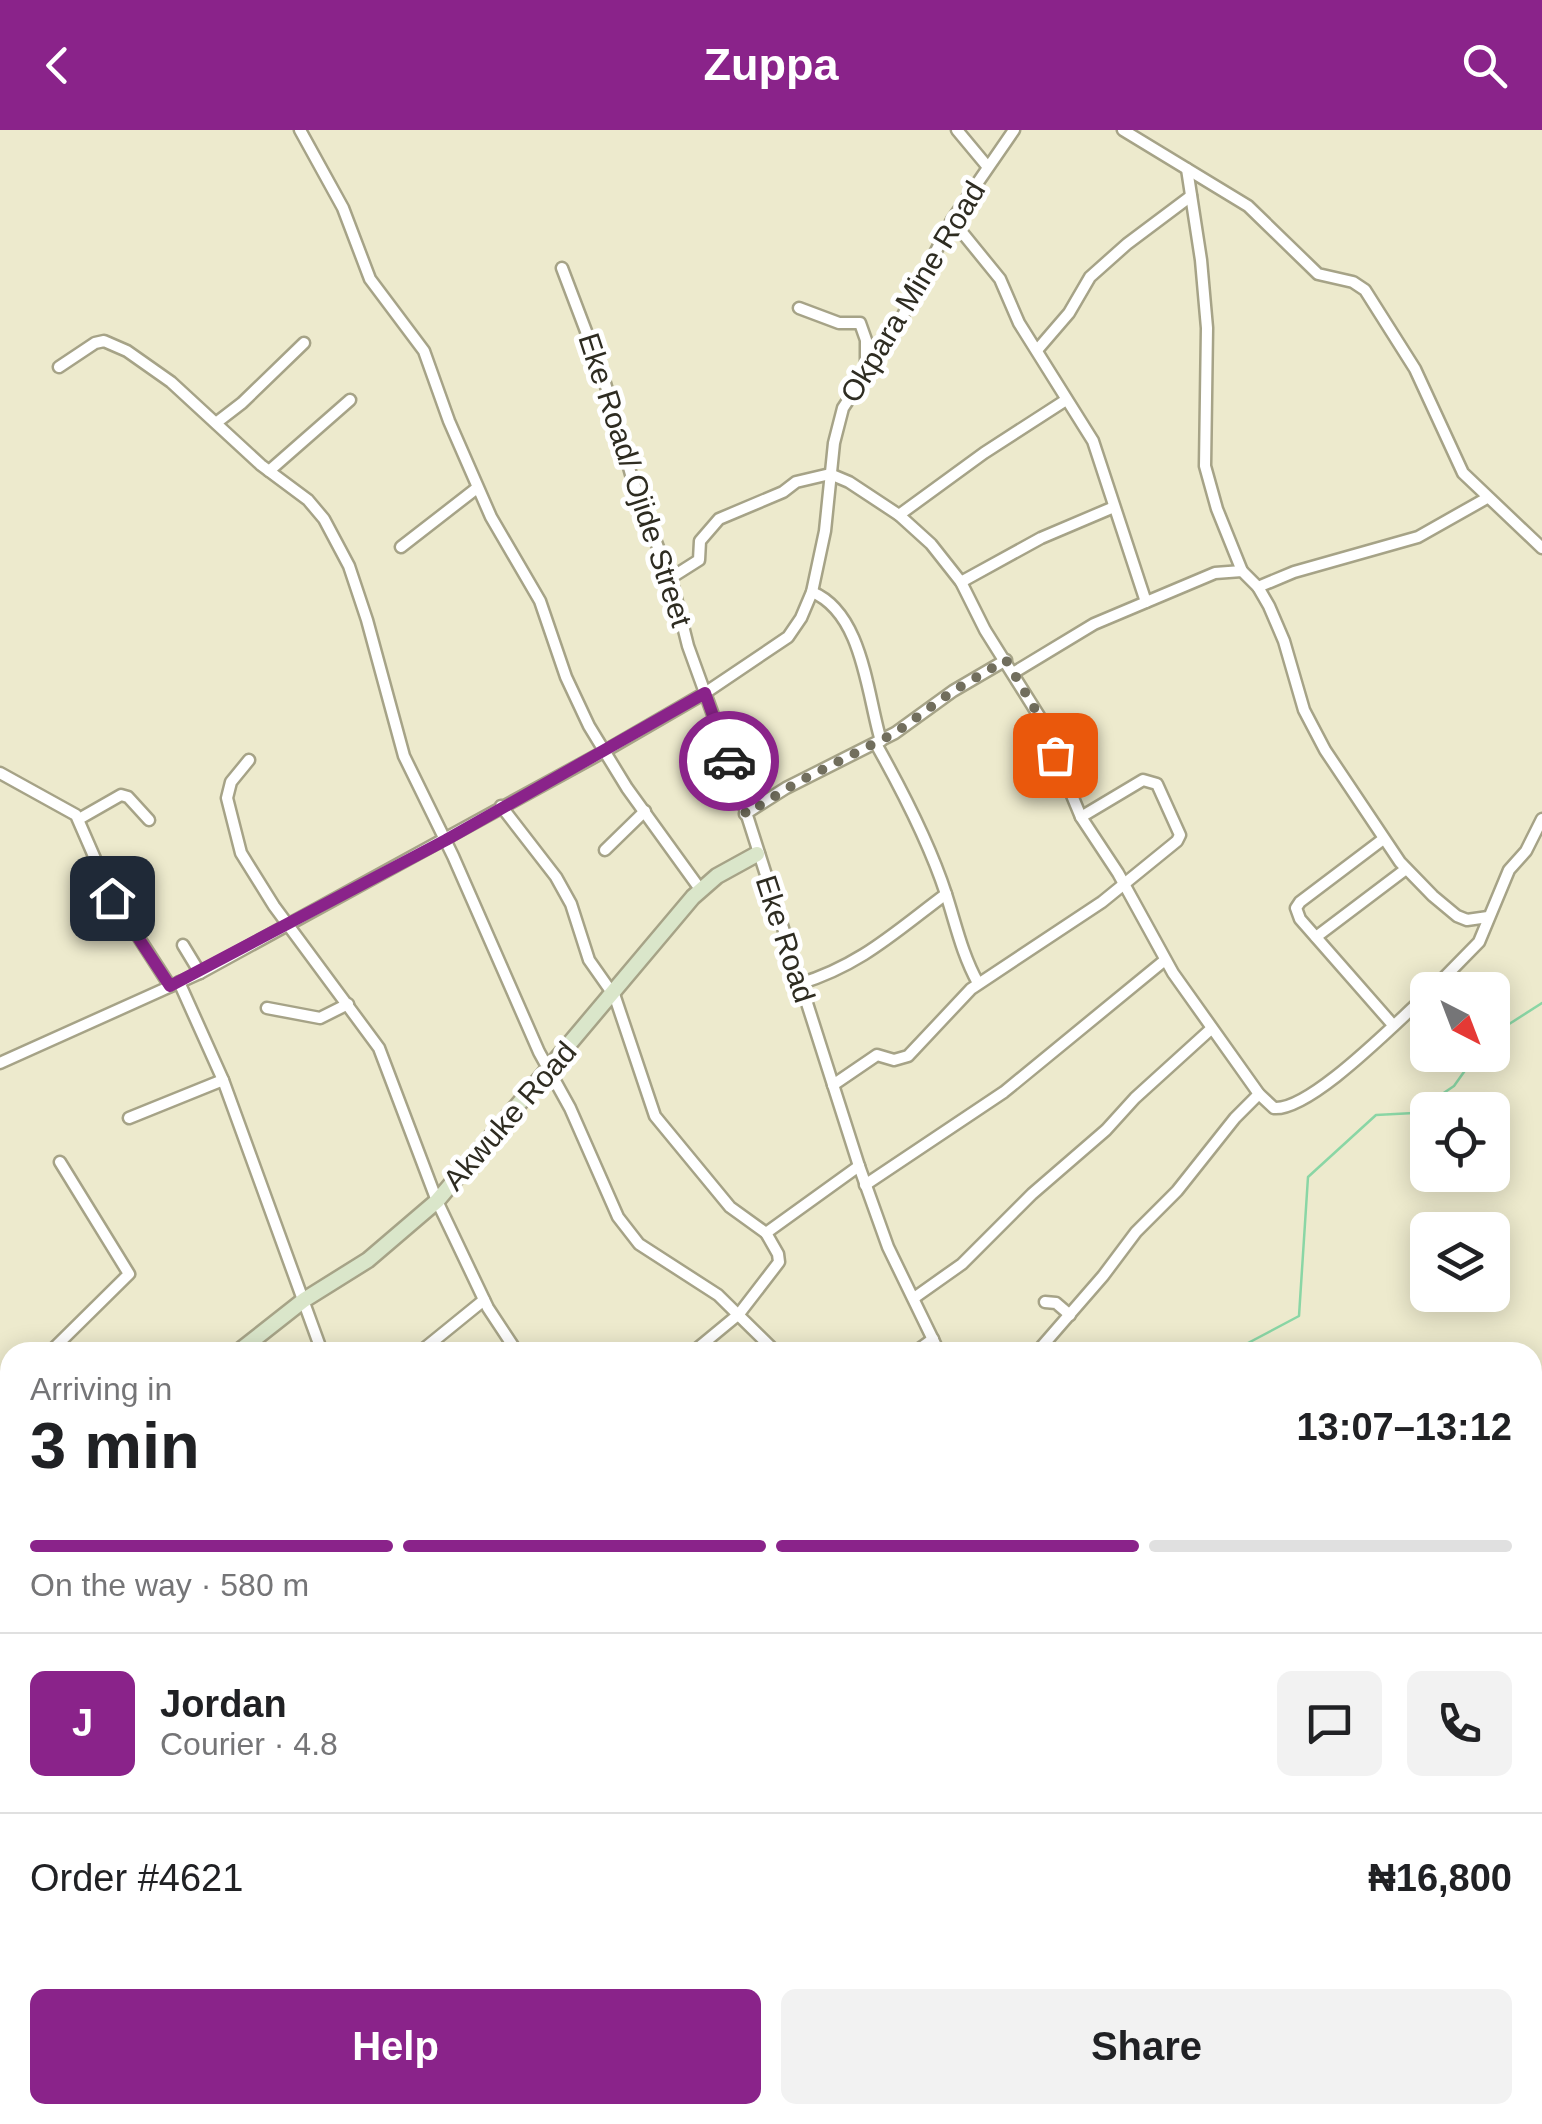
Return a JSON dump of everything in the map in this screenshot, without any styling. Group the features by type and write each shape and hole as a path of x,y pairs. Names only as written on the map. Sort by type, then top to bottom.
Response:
{"main road":[{"name":"Akwuke Road","path":"251,1342 304,1300 368,1260 437,1201 700,890 757,854"}],"street":[{"path":"300,130 351,226 370,279 424,352 491,517 534,588 588,726 700,890"},
{"path":"957,130 987,166"},
{"name":"Okpara Mine Road","path":"0,1063 200,973 606,751 705,693 788,637 802,618 812,592 826,531 840,414 898,326 952,220 1014,130"},
{"path":"1123,130 1248,206 1318,274 1353,282 1365,290 1415,369 1454,458 1467,478 1542,548"},
{"path":"1187,170 1207,328 1205,466 1217,509 1242,571 1258,587 1284,642 1313,729 1382,840 1406,870 1461,918 1488,917"},
{"path":"1038,349 1069,314 1090,277 1191,196"},
{"path":"952,220 995,271 1009,306 1093,441 1146,602"},
{"name":"Eke Road/ Ojide Street","path":"562,268 603,376 632,478 670,580 705,693"},
{"path":"799,308 842,323 859,322 866,340 866,370"},
{"path":"216,423 304,342"},
{"path":"59,367 95,343 113,344 172,382 316,509 340,546 367,620 400,746 446,840 548,1072 570,1108 624,1228 649,1252 707,1286 766,1342"},
{"path":"270,471 350,400"},
{"path":"899,515 1066,400"},
{"path":"670,580 699,560 700,540 719,519 783,492 796,482 830,474 849,482 899,515 931,544 961,582 985,630 1046,728 1081,818 1124,883 1165,960 1259,1094 1274,1108 1293,1106 1325,1085 1410,1010"},
{"path":"400,547 478,488"},
{"path":"1258,587 1294,572 1418,537 1487,498"},
{"path":"961,582 1041,538 1114,507"},
{"path":"1013,674 1094,624 1214,573 1242,571"},
{"path":"812,592 830,600 849,631 869,681 878,742 923,834 946,894 958,941 978,983"},
{"path":"746,814 798,782 878,742 1006,660"},
{"name":"Eke Road","path":"705,693 859,1166 888,1247 934,1342"},
{"path":"249,760 231,782 227,798 241,853 252,875 378,1048 437,1201 484,1300 511,1342"},
{"path":"0,774 72,811 79,819 110,893 174,984 223,1080 319,1342"},
{"path":"834,1085 877,1055 894,1060 908,1056 978,983 1090,912 1180,835 1156,784 1143,780 1081,818"},
{"path":"79,819 121,795 128,797 149,820"},
{"path":"501,806 562,885 578,916 590,960 613,994 655,1116 730,1207 766,1233 778,1254 779,1262 739,1314 706,1342"},
{"path":"604,850 645,811"},
{"path":"1451,972 1472,952 1483,934 1509,870 1526,852 1542,819"},
{"path":"1382,840 1297,906 1300,919 1393,1025"},
{"path":"1316,937 1406,870"},
{"path":"799,984 845,968 946,894"},
{"path":"183,945 200,973"},
{"path":"866,1185 1004,1092 1165,960"},
{"path":"268,1008 320,1018 348,1004"},
{"path":"914,1298 962,1264 1210,1028"},
{"path":"129,1118 223,1080"},
{"path":"1046,1342 1136,1232 1177,1191 1259,1094"},
{"path":"60,1162 128,1274 60,1342"},
{"path":"766,1233 859,1166"},
{"path":"432,1342 484,1300"},
{"path":"1045,1302 1056,1304 1070,1315"},
{"path":"929,1342 933,1339"}],"waterway":[{"path":"1510,1023 1542,1003"},
{"path":"1250,1342 1299,1316 1308,1177 1376,1115 1414,1113 1454,1086 1464,1072"}],"way so far":[{"path":"729,761 746,814 819,770 895,733 953,691 1006,660 1046,728 1055,755"}],"route":[{"path":"112,898 170,986 446,840 705,693 729,761"}]}
